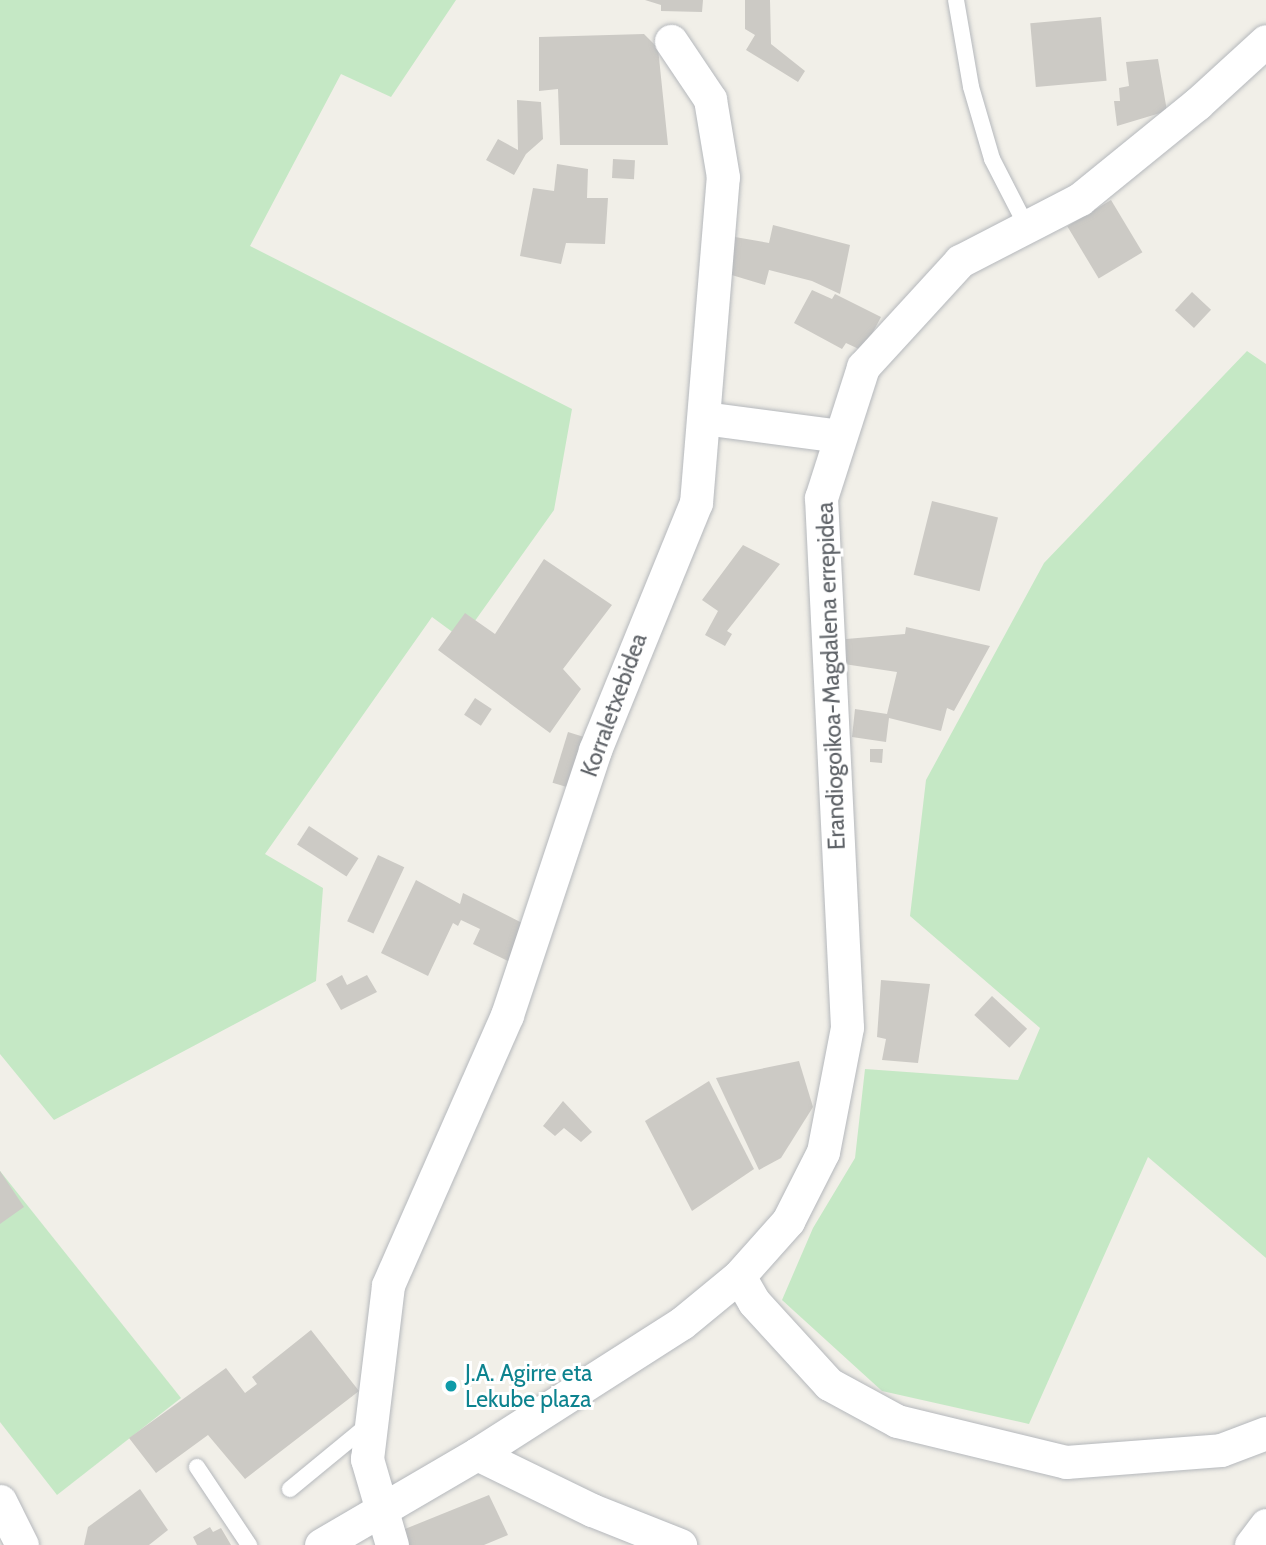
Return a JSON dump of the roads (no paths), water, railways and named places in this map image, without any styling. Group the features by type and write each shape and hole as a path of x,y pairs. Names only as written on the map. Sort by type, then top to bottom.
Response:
{"street":[{"name":"Korraletxebidea","path":"392,1545 380,1512 367,1459 388,1286 507,1015 595,750 639,634 676,562 696,503 723,177 710,99 671,41"},
{"name":"Erandiogoikoa-Magdalena errepidea","path":"321,1545 477,1454 682,1323 739,1276 788,1221 822,1152 847,1027 821,498 863,367 960,261 1080,199 1197,104 1266,41"},
{"path":"704,418 841,436"},
{"path":"739,1276 754,1302 829,1384 897,1421 1066,1462 1221,1450 1266,1433"},
{"path":"477,1454 592,1510 680,1545"},
{"path":"0,1501 22,1545"},
{"path":"1251,1545 1266,1525"}],"lane":[{"path":"956,0 971,87 992,159 1027,227"},
{"path":"290,1489 372,1421"},
{"path":"197,1467 250,1545"}],"place":[{"name":"J.A. Agirre eta Lekube plaza","path":"451,1386"}]}
